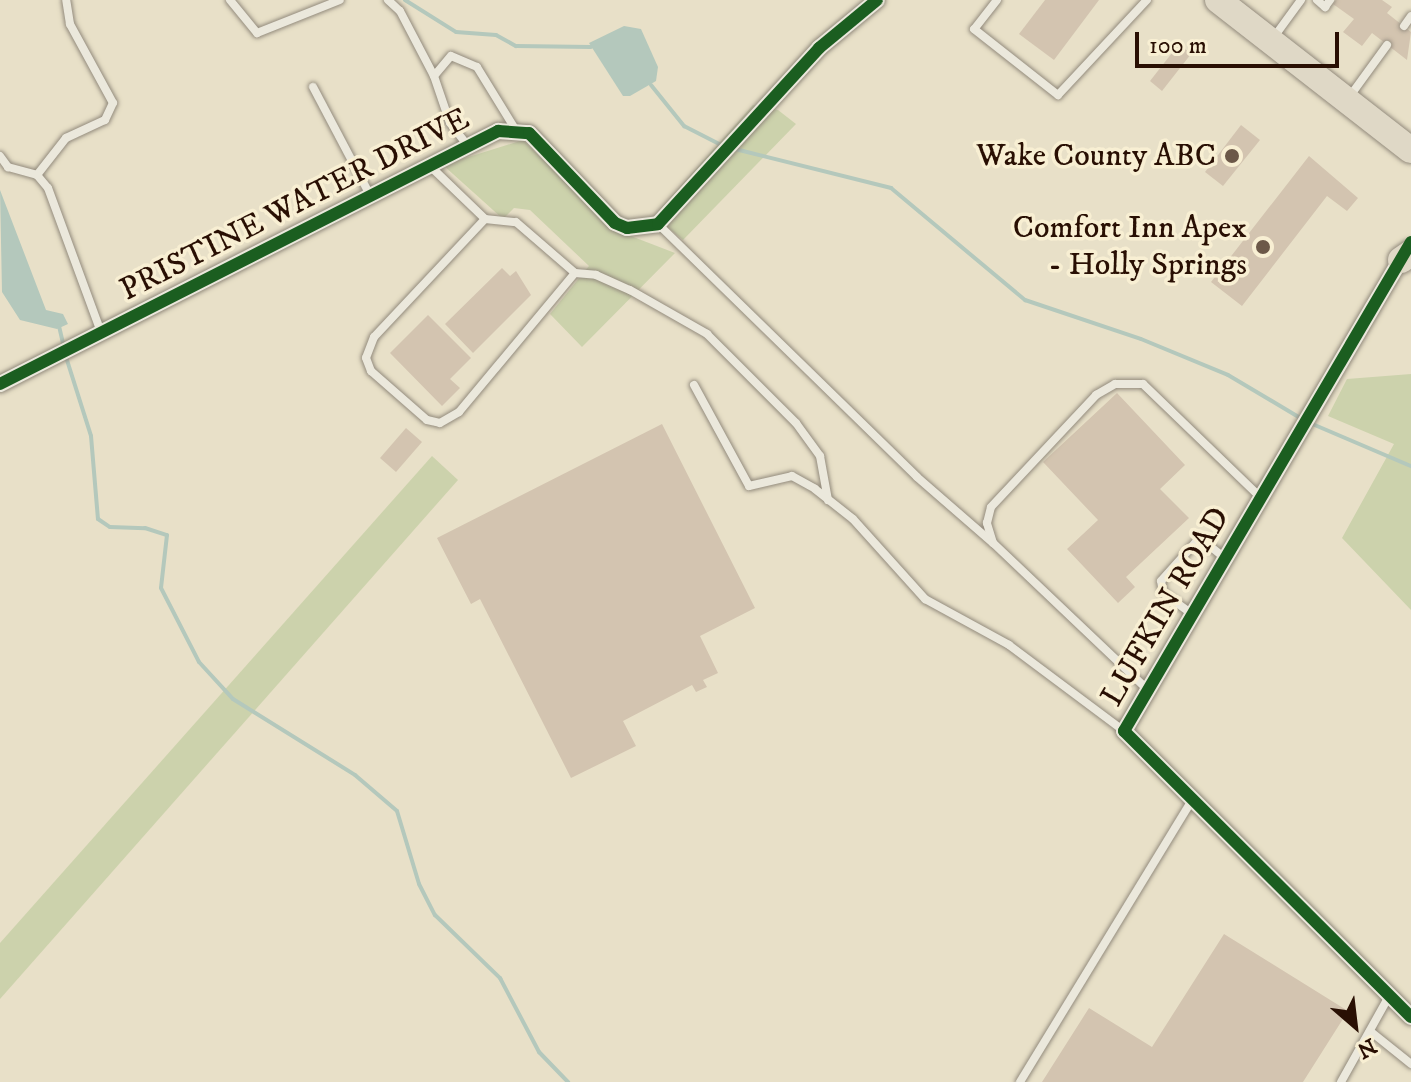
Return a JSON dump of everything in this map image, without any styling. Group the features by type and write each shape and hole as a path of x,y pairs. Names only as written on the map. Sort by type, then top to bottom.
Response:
{"highway":[{"path":"1218,0 1411,150"}],"street":[{"path":"658,224 819,48 877,0"},
{"name":"PRISTINE WATER DRIVE","path":"0,384 498,131 529,133 615,223 627,228 658,224"},
{"name":"LUFKIN ROAD","path":"1408,252 1124,731 1411,1017"}],"lane":[{"path":"37,175 66,138 105,120 113,103 70,24 66,0"},
{"path":"230,0 257,33 340,0"},
{"path":"388,0 400,11 434,76 450,123 468,146"},
{"path":"997,0 974,29 1058,95 1147,0"},
{"path":"1271,41 1301,0"},
{"path":"1317,0 1325,7 1330,0"},
{"path":"1404,26 1411,16"},
{"path":"1347,100 1387,45"},
{"path":"434,76 451,56 477,67 517,132"},
{"path":"313,87 371,196"},
{"path":"0,156 17,173 37,175 48,188 98,334"},
{"path":"430,166 485,219 516,222 575,273 596,275 682,317 729,353 820,456 828,500"},
{"path":"485,219 374,337 366,358 371,371 427,420 440,423 459,412 575,273"},
{"path":"658,224 917,477 993,543 1148,690"},
{"path":"993,543 987,523 991,507 1096,395 1115,384 1143,384 1260,497"},
{"path":"694,385 749,486 792,476 853,519 925,599 1009,645 1124,731"},
{"path":"1192,614 1163,593 1161,581 1196,542 1205,542 1225,558"},
{"path":"1020,1082 1193,800"},
{"path":"1341,1082 1390,995"},
{"path":"1370,1031 1411,1064"}],"green space":[{"path":"753,105 778,110 796,124 683,240 654,216"},
{"path":"523,140 610,228 675,253 582,347 550,314 589,266 530,210 514,208 503,219 443,165"},
{"path":"1411,374 1411,610 1342,538 1394,444 1328,416 1347,379"},
{"path":"432,456 458,480 0,999 0,943"}],"shaded area":[{"path":"624,26 641,29 658,67 656,81 630,96 623,96 589,43"},
{"path":"0,190 46,310 63,314 68,324 57,329 20,320 2,292"}],"building":[{"path":"1045,0 1099,0 1054,60 1019,34"},
{"path":"1336,0 1382,0 1392,7 1387,13 1411,32 1407,60 1372,33 1362,46 1343,32 1354,19 1333,4"},
{"path":"1179,44 1191,54 1162,91 1150,81"},
{"name":"Wake County ABC","path":"1241,125 1260,140 1223,186 1205,172"},
{"name":"Comfort Inn Apex - Holly Springs","path":"1309,156 1358,198 1347,211 1327,196 1242,306 1211,282"},
{"path":"502,268 510,276 516,271 531,295 473,353 445,324"},
{"path":"428,315 471,358 450,379 460,388 442,406 390,353"},
{"path":"1117,393 1185,465 1160,489 1189,518 1126,577 1135,587 1118,603 1067,549 1098,520 1043,462"},
{"path":"662,424 755,608 700,636 718,673 703,680 707,687 696,692 692,685 623,721 636,746 571,778 480,599 471,604 437,538"},
{"path":"406,428 422,442 396,472 380,458"},
{"path":"1224,934 1348,1011 1303,1082 1042,1082 1089,1008 1152,1047"}],"waterway":[{"path":"405,0 456,32 496,35 516,46 591,47"},
{"path":"651,85 684,126 723,146"},
{"path":"735,149 891,188 1025,300 1141,339 1228,375 1302,419"},
{"path":"59,326 64,348"},
{"path":"66,357 91,436 98,519 110,527 145,528 167,535 161,588 199,662 233,699 355,775 397,811 419,884 435,915 500,978 539,1052 568,1082"},
{"path":"1310,423 1411,466"}],"cycle path":[{"path":"0,384 498,131 529,133 615,223 627,228 658,224 819,48 877,0"},
{"path":"1411,242 1124,731 1411,1017"}],"place":[{"name":"Wake County ABC","path":"1232,156"},
{"name":"Comfort Inn Apex - Holly Springs","path":"1263,247"}]}
